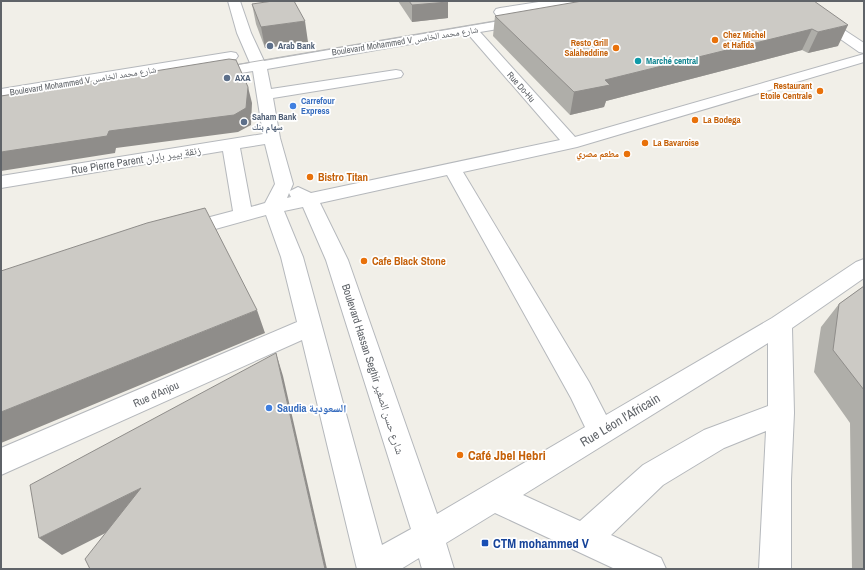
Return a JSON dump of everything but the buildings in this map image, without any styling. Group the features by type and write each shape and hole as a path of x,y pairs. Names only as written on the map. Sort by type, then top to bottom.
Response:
{"street":[{"path":"234,1 255,59 265,95 272,138 284,184 274,207 292,257 373,568"},
{"path":"792,1 864,49"},
{"name":"Boulevard Mohammed V شارع محمد الخامس","path":"557,16 570,7"},
{"name":"Boulevard Mohammed V شارع محمد الخامس","path":"428,24 570,7"},
{"name":"Boulevard Mohammed V شارع محمد الخامس","path":"1,94 471,30 534,20"},
{"name":"Rue Do-Hu","path":"471,30 571,143"},
{"name":"Boulevard Mohammed V شارع محمد الخامس","path":"196,76 255,59 268,50"},
{"path":"166,236 274,207 571,143 864,58"},
{"path":"265,95 396,74"},
{"name":"Boulevard Mohammed V شارع محمد الخامس","path":"1,108 180,79"},
{"name":"Rue Pierre Parent زنقة بيير باران","path":"1,182 272,138"},
{"path":"231,145 243,215"},
{"path":"452,168 580,390 601,431"},
{"path":"284,184 309,200"},
{"name":"Boulevard Hassan Seghir شارع حسن الصغير","path":"309,200 337,260 429,536 438,569"},
{"name":"Rue Léon l'Africain","path":"373,568 429,536 780,324 864,268"},
{"path":"775,569 777,480 781,413 780,324"},
{"name":"Rue d'Anjou","path":"1,462 310,326"},
{"path":"584,539 653,475 714,439 781,413"},
{"path":"494,497 650,569"}],"tram line":[{"path":"228,66 506,19"}],"place":[{"name":"Chez Michel et Hafida","path":"715,40"},
{"name":"Arab Bank","path":"270,46"},
{"name":"Resto Grill Salaheddine","path":"616,48"},
{"name":"Marché central","path":"638,61"},
{"name":"AXA","path":"227,78"},
{"name":"Restaurant Etoile Centrale","path":"820,91"},
{"name":"Carrefour Express","path":"293,106"},
{"name":"La Bodega","path":"695,120"},
{"name":"Saham Bank سهام بنك","path":"244,122"},
{"name":"La Bavaroise","path":"645,143"},
{"name":"مطعم مصري","path":"627,154"},
{"name":"Bistro Titan","path":"310,177"},
{"name":"Cafe Black Stone","path":"364,261"},
{"name":"Saudia السعودية","path":"269,408"},
{"name":"Café Jbel Hebri","path":"460,455"},
{"name":"CTM mohammed V","path":"485,543"}]}
